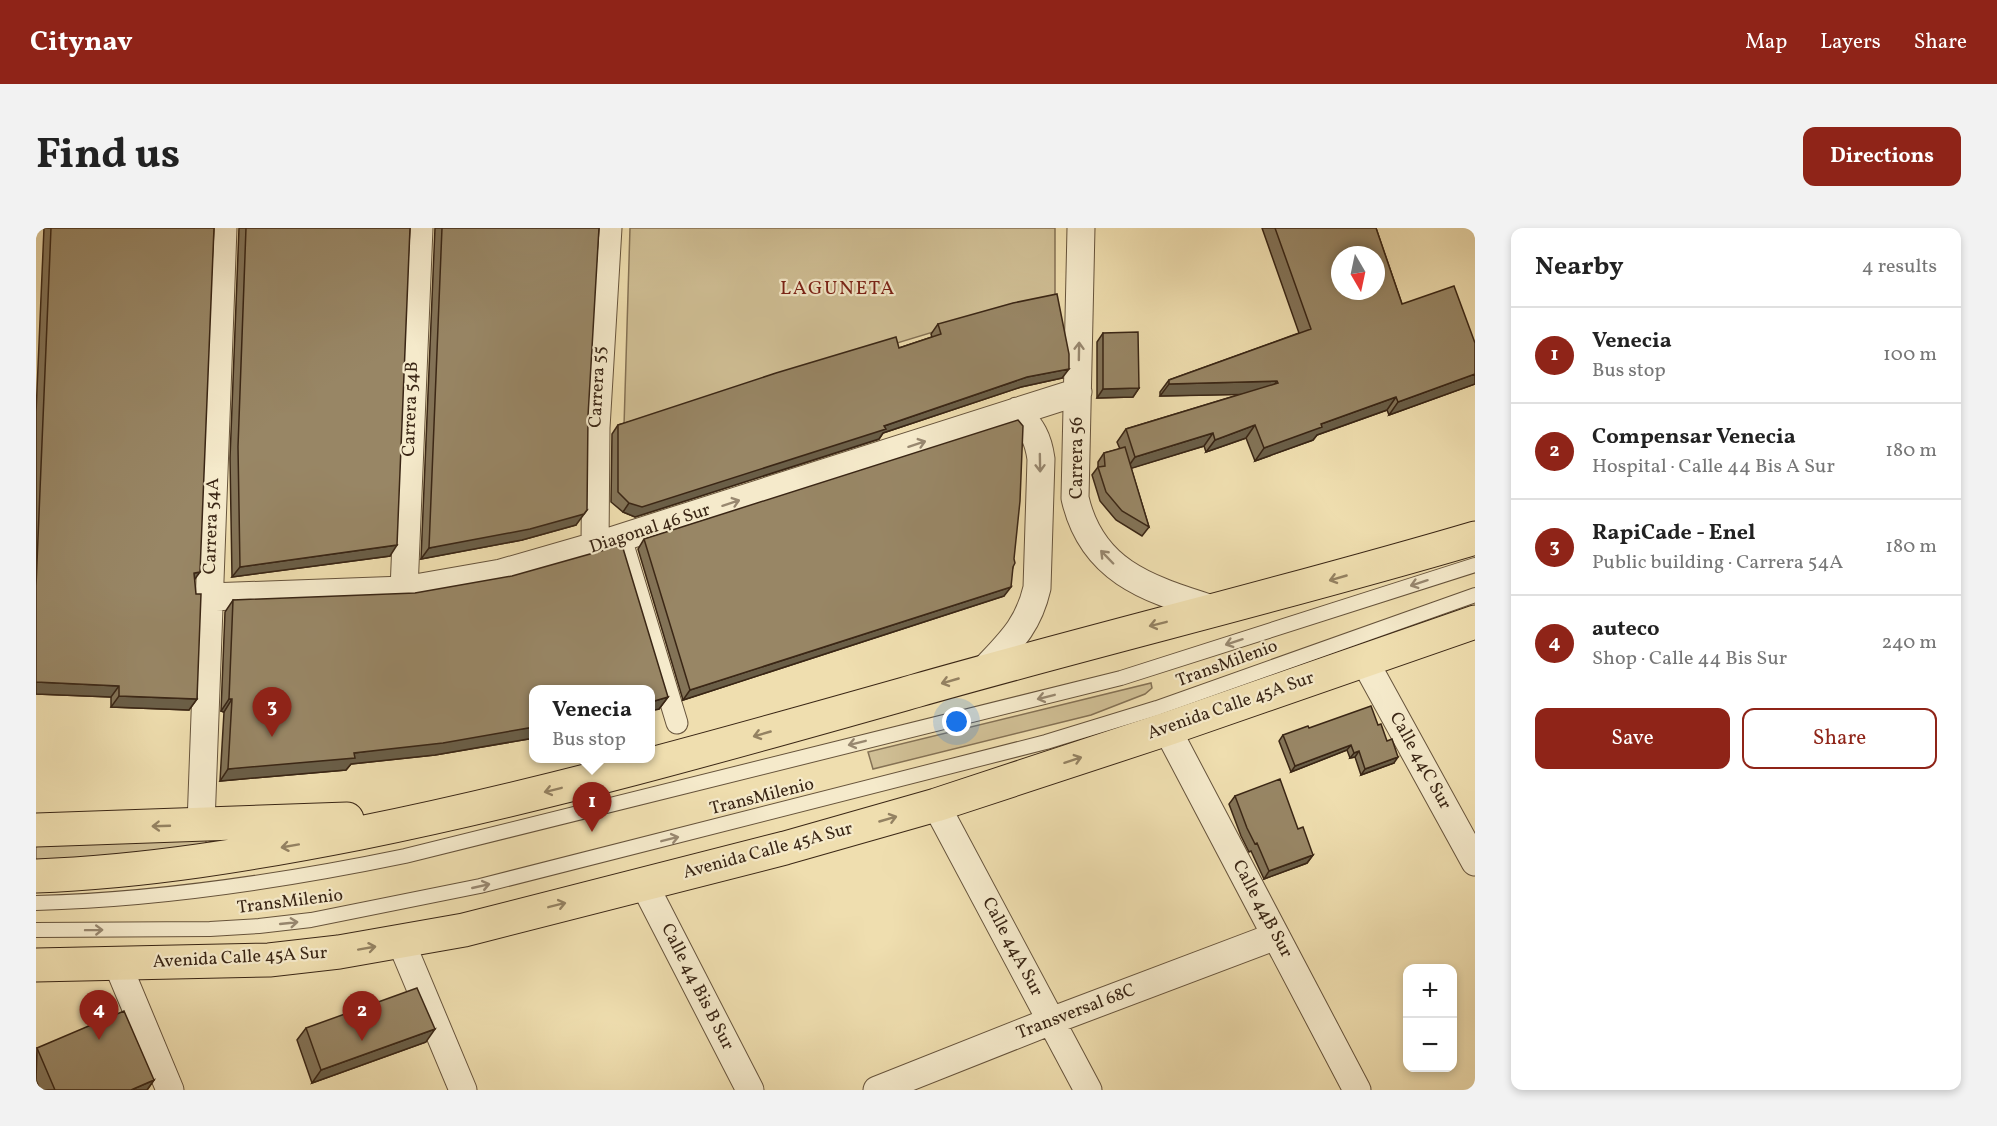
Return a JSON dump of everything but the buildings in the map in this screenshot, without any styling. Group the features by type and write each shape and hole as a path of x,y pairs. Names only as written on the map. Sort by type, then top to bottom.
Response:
{"highway":[{"path":"36,876 113,872 259,851 450,815 604,778 983,671 1325,582 1475,538"},
{"name":"Avenida Calle 45A Sur","path":"36,964 269,960 339,952 464,930 785,848 936,805 1167,729 1475,622"},
{"path":"1419,640 1475,636"},
{"path":"36,830 450,815"}],"street":[{"name":"Carrera 54A","path":"201,824 223,228"},
{"name":"Carrera 54B","path":"404,590 419,228"},
{"name":"Carrera 55","path":"595,546 596,428 608,228"},
{"name":"Carrera 56","path":"1081,228 1075,498 1086,531 1113,564 1132,579 1156,591 1215,610"},
{"name":"Diagonal 46 Sur","path":"209,597 404,590 501,573 621,538 1078,392"},
{"name":"Carrera 56","path":"983,671 1023,627 1032,609 1037,588 1041,459 1039,443 1033,430 1017,411"},
{"path":"621,538 677,723"},
{"name":"Calle 44C Sur","path":"1364,660 1475,862"},
{"name":"Calle 44B Sur","path":"1167,729 1357,1090"},
{"name":"Calle 44A Sur","path":"936,805 1088,1090"},
{"name":"Calle 44 Bis B Sur","path":"645,884 750,1090"},
{"name":"Transversal 68C","path":"877,1090 1276,936"},
{"path":"401,942 463,1090"},
{"path":"117,963 170,1090"}],"lane":[{"name":"TransMilenio","path":"36,903 241,886 331,872 405,856 1121,678 1475,565"},
{"name":"TransMilenio","path":"36,930 210,929 259,926 311,920 480,886 1046,742 1157,708 1475,595"}],"shaded area":[{"path":"630,228 1055,228 1055,295 624,426"},
{"path":"1151,683 1152,688 1145,694 1091,715 873,769 868,752"},
{"path":"206,839 206,845 36,864 36,844"}],"place":[{"name":"RapiCade - Enel","path":"272,737"},
{"name":"Venecia","path":"592,832"},
{"name":"auteco","path":"99,1040"},
{"name":"Compensar Venecia","path":"362,1041"}],"district":[{"name":"LAGUNETA","path":"838,289"}]}
